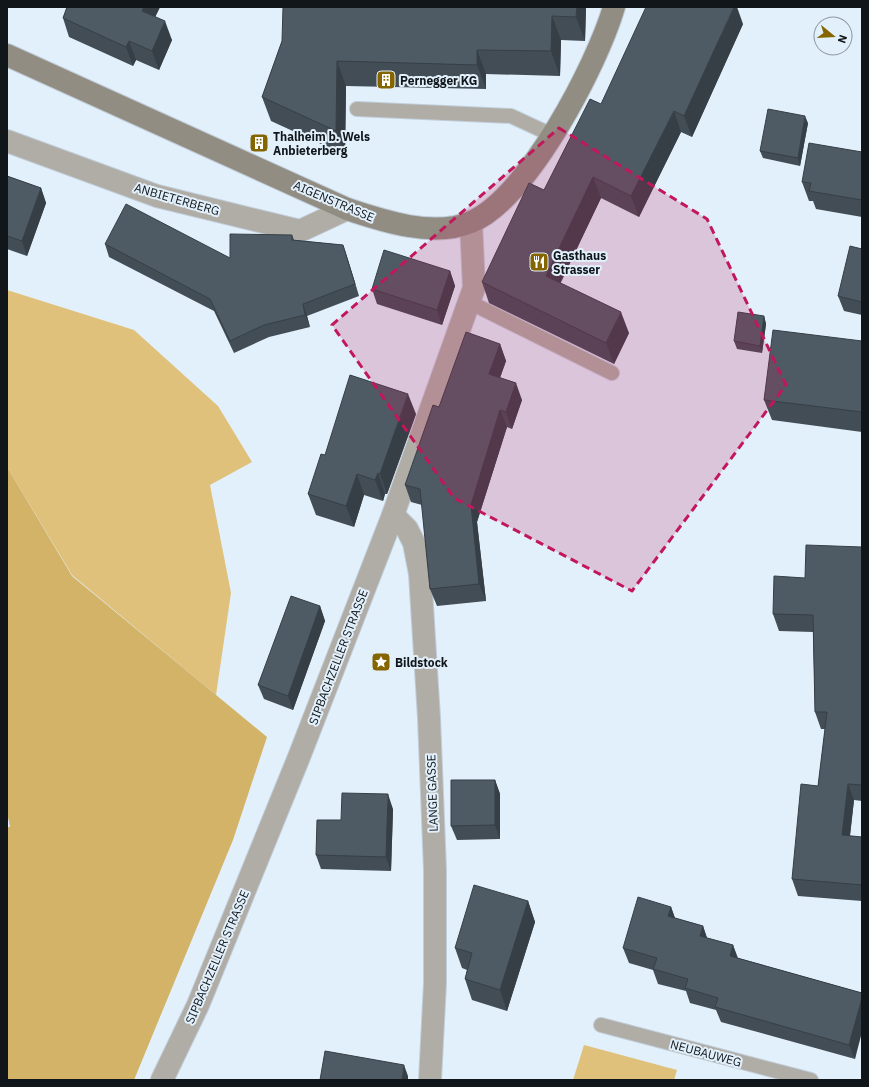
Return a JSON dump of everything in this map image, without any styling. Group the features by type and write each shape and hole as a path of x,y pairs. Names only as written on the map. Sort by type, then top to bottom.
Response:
{"street":[{"name":"AIGENSTRASSE","path":"7,55 347,209 375,219 425,228 448,227 471,222 491,210 512,192 552,136 591,64 614,7"},
{"name":"ANBIETERBERG","path":"7,141 157,196 300,231 347,209"},
{"name":"SIPBACHZELLER STRASSE","path":"162,1080 198,1005 299,757 394,515 474,288 471,222"},
{"name":"LANGE GASSE","path":"394,515 407,529 414,543 421,589 429,718 435,870 435,983 430,1080"}],"lane":[{"path":"357,109 511,116 552,136"},
{"path":"469,302 612,373"},
{"name":"NEUBAUWEG","path":"601,1025 811,1080"}],"highlighted area":[{"path":"559,128 707,219 786,385 632,591 454,498 332,325"}],"shaded area":[{"path":"7,290 134,330 218,406 252,462 210,485 231,593 216,695 72,575 7,467"},
{"path":"7,467 72,576 267,737 233,840 134,1080 7,1080 7,827 10,827 7,812"},
{"path":"584,1045 677,1070 674,1080 573,1080"}],"building":[{"path":"67,7 144,7 142,11 165,21 152,51 129,41 126,47 63,18"},
{"name":"Pernegger KG","path":"283,7 577,7 576,17 552,16 551,51 477,50 477,65 337,61 336,131 262,97 282,41"},
{"path":"646,7 734,7 684,116 674,111 631,196 593,177 546,276 621,312 606,343 482,282 529,183 544,190 590,99 601,104"},
{"path":"768,109 805,116 798,158 760,151"},
{"path":"809,143 862,152 862,200 809,191 811,183 802,182"},
{"path":"7,176 41,188 22,241 7,236"},
{"path":"126,204 230,258 230,234 292,235 292,240 343,245 355,284 303,304 305,315 264,325 230,341 210,299 105,244"},
{"path":"850,246 862,249 862,302 838,296"},
{"path":"384,250 450,271 437,310 372,289"},
{"path":"738,312 764,316 760,346 734,341"},
{"path":"773,330 862,341 862,412 764,400"},
{"path":"466,332 500,344 489,374 516,383 506,412 500,410 471,505 479,584 430,589 420,489 405,485 433,405 439,407"},
{"path":"350,375 408,394 380,474 378,473 375,480 357,474 346,506 308,494 321,454 325,455"},
{"path":"806,545 862,547 862,785 848,784 842,835 862,837 862,885 792,879 801,784 818,786 827,712 815,712 813,615 773,614 774,576 805,578"},
{"path":"291,596 320,606 288,696 258,685"},
{"path":"451,780 495,780 495,825 451,826"},
{"path":"342,793 388,794 386,857 316,855 317,820 341,820"},
{"path":"474,885 528,901 500,990 465,979 472,953 455,948"},
{"path":"638,897 671,907 668,916 703,926 700,936 733,945 730,956 862,993 862,998 849,1045 715,1007 718,998 685,988 688,979 653,969 657,958 623,948"},
{"path":"325,1051 404,1065 402,1080 320,1080"}],"place":[{"name":"Pernegger KG","path":"386,80"},
{"name":"Thalheim b. Wels Anbieterberg","path":"259,143"},
{"name":"Gasthaus Strasser","path":"539,262"},
{"name":"Bildstock","path":"381,662"}]}
